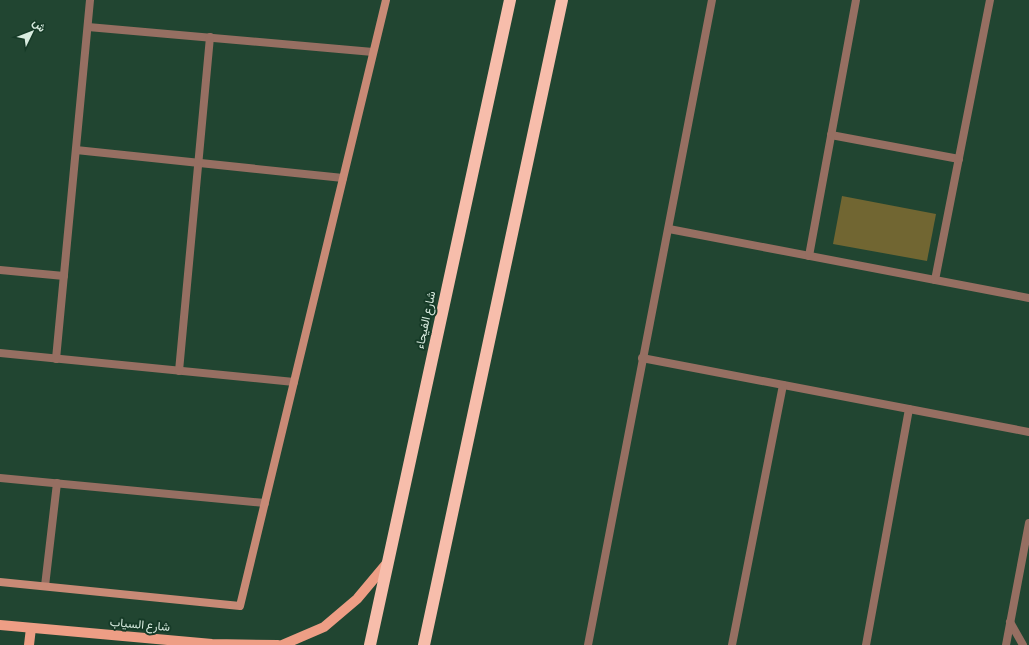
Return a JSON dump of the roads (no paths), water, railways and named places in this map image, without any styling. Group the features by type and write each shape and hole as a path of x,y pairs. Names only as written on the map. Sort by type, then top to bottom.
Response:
{"highway":[{"name":"شارع الفيحاء","path":"370,645 510,0"},
{"path":"424,645 562,0"}],"main road":[{"path":"282,645 324,627 357,599 388,562"},
{"name":"شارع السياب","path":"0,625 212,644 278,645"},
{"path":"29,645 31,628"}],"street":[{"path":"56,359 90,0"},
{"path":"0,582 240,606 386,0"},
{"path":"588,645 712,0"},
{"path":"809,256 856,0"},
{"path":"935,280 990,0"},
{"path":"88,27 373,52"},
{"path":"179,371 210,37"},
{"path":"831,135 958,159"},
{"path":"76,150 343,178"},
{"path":"669,228 1029,298"},
{"path":"0,270 64,276"},
{"path":"0,353 294,382"},
{"path":"642,358 1029,432"},
{"path":"732,645 783,385"},
{"path":"866,645 909,409"},
{"path":"0,478 265,503"},
{"path":"45,586 57,483"},
{"path":"1006,645 1029,523"},
{"path":"1010,622 1023,645"}]}
